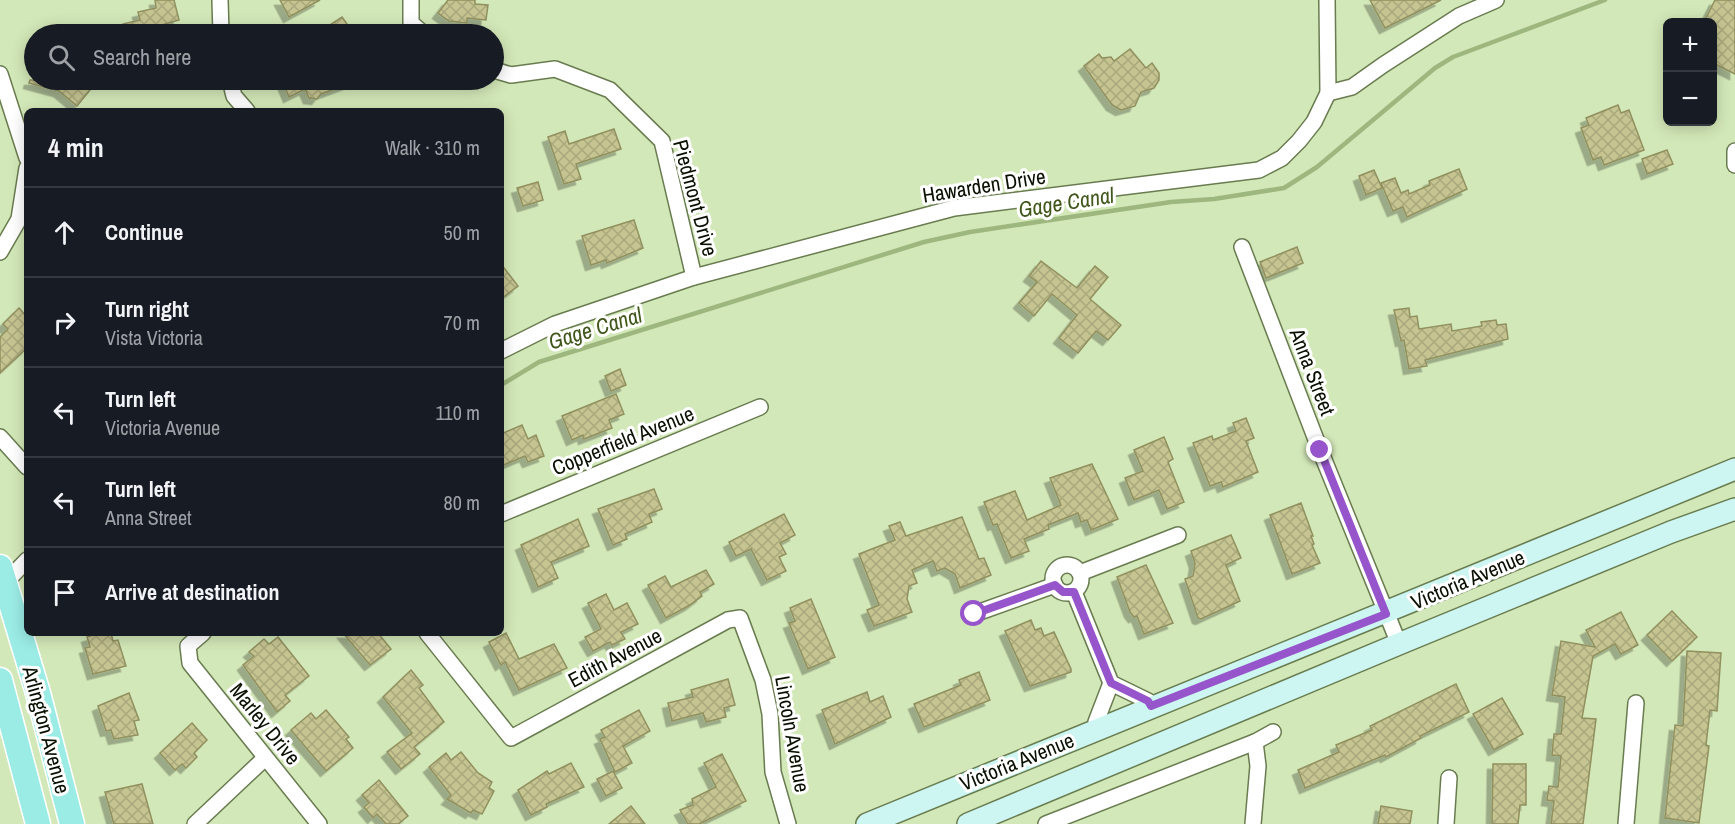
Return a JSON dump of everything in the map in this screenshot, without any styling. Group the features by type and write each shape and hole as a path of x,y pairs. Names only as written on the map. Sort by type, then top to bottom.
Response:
{"main road":[{"name":"Victoria Avenue","path":"867,824 1151,706 1386,614 1735,470"},
{"name":"Victoria Avenue","path":"968,824 1671,532 1735,509"},
{"name":"Arlington Avenue","path":"2,579 72,824"},
{"name":"Arlington Avenue","path":"0,680 38,824"}],"street":[{"path":"220,0 221,24"},
{"path":"411,0 412,24"},
{"name":"Hawarden Drive","path":"504,350 555,324 694,277 954,208 1259,170 1282,158 1299,141 1314,122 1328,93 1327,0"},
{"path":"1328,93 1352,87 1383,64 1459,16 1496,0"},
{"name":"Piedmont Drive","path":"504,73 511,75 555,69 610,90 662,141 694,277"},
{"path":"0,75 24,149"},
{"path":"232,90 234,96 244,108"},
{"path":"1735,151 1735,165"},
{"path":"0,252 19,219 24,187"},
{"name":"Anna Street","path":"1242,247 1399,644"},
{"name":"Copperfield Avenue","path":"504,513 760,407"},
{"path":"0,437 24,464"},
{"path":"1080,573 1178,535"},
{"path":"2,579 24,562"},
{"path":"1072,565 1080,573 1081,584 1074,592 1063,592 1055,585 1054,574 1061,566 1072,565"},
{"path":"974,614 1055,585"},
{"path":"1074,592 1111,683 1148,701 1151,706"},
{"name":"Edith Avenue","path":"429,636 511,738 728,620 740,618"},
{"name":"Lincoln Avenue","path":"740,618 763,680 770,714 773,772 787,823"},
{"name":"Marley Drive","path":"200,636 188,646 190,663 319,824"},
{"path":"1096,730 1095,723 1111,683"},
{"path":"1626,824 1636,703"},
{"path":"1046,824 1255,742 1273,732"},
{"path":"1253,824 1258,766 1255,742"},
{"path":"195,824 265,758"},
{"path":"1446,824 1449,778"}],"building":[{"path":"155,0 174,0 179,20 165,24 123,24 140,20 138,12 156,8"},
{"path":"280,0 320,0 289,17"},
{"path":"448,0 475,0 475,4 488,5 486,20 467,18 467,23 449,21 438,13"},
{"path":"1370,0 1441,0 1385,28"},
{"path":"1715,0 1735,0 1735,74 1717,65 1717,18 1706,18"},
{"path":"342,17 347,24 331,24"},
{"path":"1130,49 1146,68 1152,63 1159,73 1159,80 1154,88 1141,92 1135,106 1121,110 1112,105 1084,66 1099,54 1102,58 1111,57 1114,61"},
{"path":"55,90 90,90 77,106"},
{"path":"286,90 303,90 289,97"},
{"path":"305,90 332,90 321,94 317,99 309,98"},
{"path":"1618,105 1621,113 1629,110 1644,150 1604,165 1601,157 1593,160 1581,128 1589,125 1586,118"},
{"path":"614,129 621,149 576,164 581,179 564,184 548,137 565,131 569,144"},
{"path":"1667,150 1673,164 1647,174 1642,159"},
{"path":"1459,169 1467,189 1407,217 1403,207 1393,211 1381,183 1395,178 1401,193 1408,190 1409,194 1430,185 1429,181"},
{"path":"1374,170 1382,188 1366,195 1359,176"},
{"path":"538,182 543,200 523,206 517,188"},
{"path":"634,220 643,248 607,263 606,260 591,265 582,236"},
{"path":"1297,247 1303,263 1266,278 1260,262"},
{"path":"1041,261 1077,288 1095,266 1108,277 1090,299 1121,325 1108,340 1096,331 1078,353 1059,338 1077,315 1052,294 1034,316 1019,303 1037,282 1029,276"},
{"path":"504,268 518,286 504,297"},
{"path":"19,308 24,314 24,351 0,373 0,337 8,329 3,324"},
{"path":"1409,308 1410,317 1417,316 1419,329 1451,324 1452,331 1482,326 1481,322 1496,320 1497,325 1506,324 1508,339 1425,360 1427,366 1409,369 1404,340 1401,341 1394,310"},
{"path":"620,369 626,385 611,391 605,376"},
{"path":"616,394 624,414 609,420 612,428 584,439 583,435 572,440 562,416"},
{"path":"1246,418 1254,438 1246,441 1258,472 1223,487 1221,482 1210,486 1193,443 1212,436 1213,440 1236,431 1233,423"},
{"path":"522,425 528,439 536,435 544,456 528,462 525,456 504,465 504,433"},
{"path":"1164,437 1173,459 1168,462 1184,502 1167,509 1159,490 1134,500 1125,478 1143,471 1134,450"},
{"path":"1092,464 1118,519 1091,530 1087,520 1081,522 1078,513 1048,525 1049,529 1024,539 1029,551 1011,558 997,524 993,525 984,502 1015,491 1027,520 1061,505 1050,478"},
{"path":"654,489 662,509 649,514 652,522 625,534 627,539 613,545 598,509"},
{"path":"1301,503 1313,536 1311,536 1314,544 1312,545 1320,563 1292,574 1270,515"},
{"path":"784,514 795,535 780,543 786,554 779,557 786,571 767,580 751,549 736,556 729,542"},
{"path":"962,517 979,559 984,558 991,575 960,588 955,574 945,568 937,571 933,561 912,570 917,583 909,586 907,599 912,612 874,626 867,610 879,605 859,554 895,540 889,526 900,522 906,536"},
{"path":"578,519 589,546 551,562 558,578 538,587 521,545"},
{"path":"1231,535 1241,558 1226,565 1240,601 1201,619 1198,618 1185,579 1193,576 1195,563 1191,551"},
{"path":"1146,565 1173,623 1144,634 1137,616 1134,617 1130,612 1117,577"},
{"path":"706,570 714,584 700,592 702,596 690,605 666,618 648,585 665,576 671,587"},
{"path":"606,594 614,610 627,603 638,624 621,632 625,639 612,645 610,642 593,651 585,637 601,629 588,603"},
{"path":"811,599 835,657 808,669 789,623 795,621 790,608"},
{"path":"1672,611 1697,637 1672,661 1647,635"},
{"path":"1621,612 1638,645 1621,654 1615,644 1593,656 1582,718 1596,719 1583,824 1551,824 1554,801 1547,800 1549,786 1558,787 1561,756 1552,755 1554,734 1561,734 1565,697 1552,695 1561,641 1595,647 1586,630"},
{"path":"1031,620 1035,630 1041,628 1044,636 1054,632 1071,672 1030,686 1005,631"},
{"path":"506,633 519,659 554,644 567,668 519,690 505,662 501,665 489,642"},
{"path":"112,636 113,641 118,640 126,666 93,674 85,648 90,647 87,637"},
{"path":"346,636 380,636 391,649 370,665"},
{"path":"278,637 309,676 285,695 290,701 277,712 243,665 254,656 249,652 264,639 269,644"},
{"path":"1687,651 1721,653 1717,711 1710,710 1706,745 1709,746 1699,823 1665,818 1675,725 1683,726"},
{"path":"411,670 423,685 419,688 444,722 414,747 420,754 401,769 387,752 412,733 383,697"},
{"path":"979,672 990,700 924,727 914,704 961,685 959,680"},
{"path":"728,679 735,705 724,708 726,717 706,722 703,713 672,721 668,703 693,697 691,690"},
{"path":"1456,684 1469,712 1420,736 1421,738 1386,757 1385,755 1305,788 1298,770 1339,752 1336,745 1372,730 1370,726"},
{"path":"867,692 870,702 883,696 891,717 835,744 822,710"},
{"path":"129,693 139,720 134,721 138,735 114,739 111,730 106,731 98,706"},
{"path":"1502,698 1523,734 1494,750 1473,714"},
{"path":"326,710 349,737 346,739 353,748 326,771 291,730 311,713 316,719"},
{"path":"639,710 650,731 623,746 632,763 615,772 600,739 605,737 601,730"},
{"path":"192,723 207,740 194,753 197,757 186,768 182,764 175,770 160,753"},
{"path":"461,752 478,773 492,782 489,788 494,791 482,814 473,810 471,813 447,799 451,795 429,767 446,753 451,760"},
{"path":"722,754 746,801 699,824 688,824 680,810 693,805 692,799 716,787 704,763"},
{"path":"571,763 584,787 546,804 547,807 531,815 518,790 547,771 549,774"},
{"path":"1493,764 1526,764 1526,805 1520,805 1518,824 1492,824"},
{"path":"613,771 622,788 606,796 597,779"},
{"path":"379,780 408,816 398,824 386,824 377,814 373,818 364,807 369,803 362,795"},
{"path":"142,784 153,824 114,824 105,792"},
{"path":"631,806 645,824 609,824"},
{"path":"1381,806 1412,811 1410,824 1378,824"}],"waterway":[{"name":"Gage Canal","path":"504,383 539,362 924,242 970,232 1171,202 1214,199 1284,188 1317,167 1435,68 1453,57 1605,0"}],"route":[{"path":"974,614 1055,585 1063,592 1074,592 1111,683 1148,701 1151,706 1386,614 1320,450"}]}
